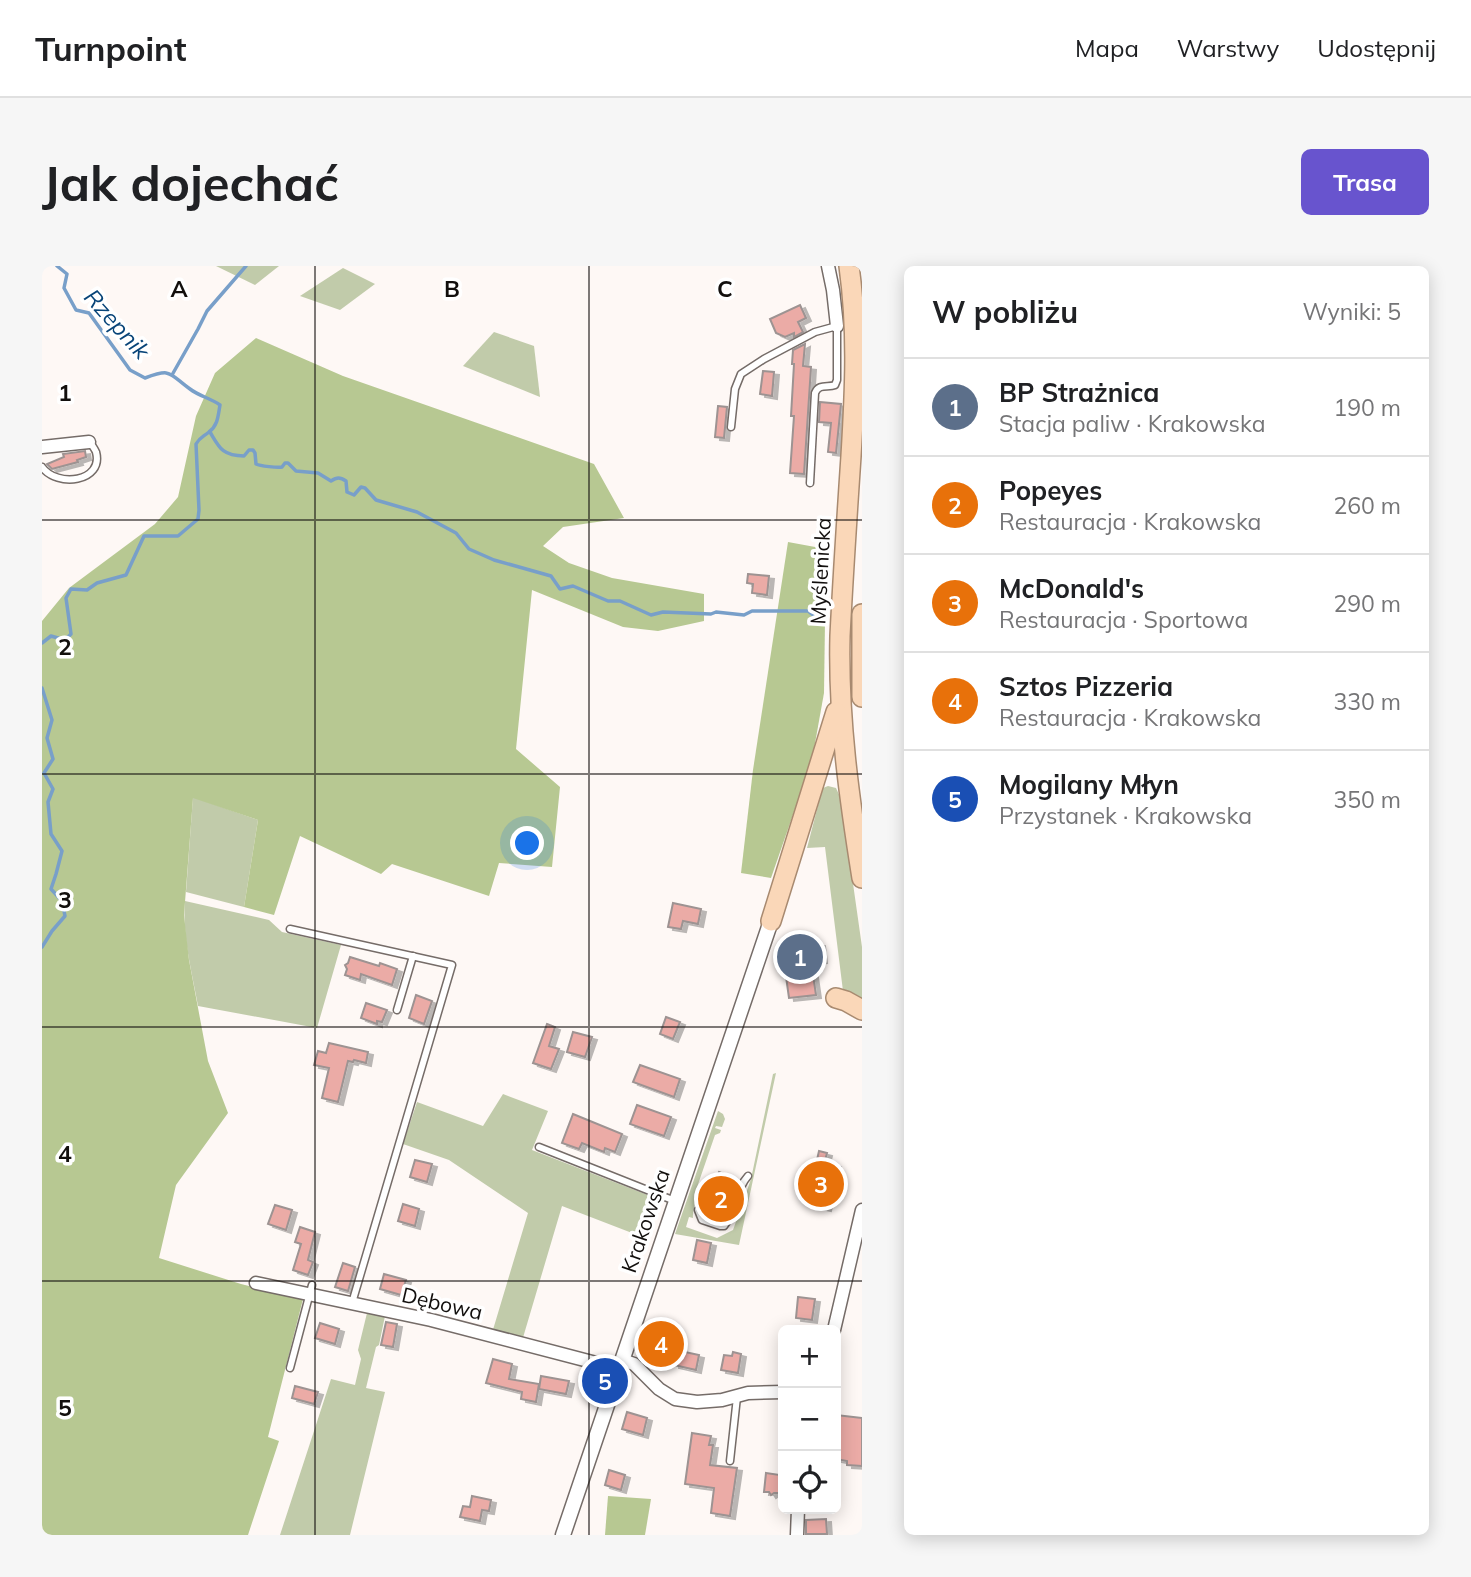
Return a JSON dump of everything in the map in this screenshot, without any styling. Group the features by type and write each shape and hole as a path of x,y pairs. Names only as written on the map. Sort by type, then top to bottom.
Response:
{"highway":[{"name":"Myślenicka","path":"849,266 855,311 856,379 841,635 840,701 848,787 862,878"},
{"name":"Myślenicka","path":"862,614 862,697"},
{"path":"771,921 840,701"},
{"path":"815,783 828,775 848,787"},
{"path":"836,998 862,1010"}],"street":[{"path":"828,266 837,326"},
{"path":"42,447 89,442"},
{"name":"Krakowska","path":"563,1535 771,921"},
{"path":"835,1325 862,1210"},
{"name":"Dębowa","path":"256,1283 310,1290 352,1303 620,1364"},
{"path":"620,1364 634,1364 659,1389 675,1398 697,1402 722,1400 748,1393 778,1392"},
{"path":"797,1535 798,1514"}],"lane":[{"path":"732,427 735,389 741,374 815,332 837,326 837,380 835,385 821,386 815,393 810,483"},
{"path":"42,467 46,473 57,479 86,477 96,463 96,452 89,442"},
{"path":"290,929 452,965 352,1303"},
{"path":"397,1010 413,956"},
{"path":"539,1147 675,1201"},
{"path":"698,1210 702,1220 724,1226 741,1184 748,1176"},
{"path":"290,1368 310,1290"},
{"path":"730,1461 737,1396"}],"green space":[{"path":"216,266 279,266 255,285"},
{"path":"343,268 375,284 340,310 300,296"},
{"path":"494,332 534,346 540,397 463,366"},
{"path":"256,338 343,376 594,464 624,518 563,527 543,546 569,563 612,578 704,594 704,621 658,631 623,627 532,590 516,749 560,787 552,867 499,863 489,896 392,864 381,874 300,836 274,915 244,907 258,820 193,798 184,915 189,960 208,1061 228,1113 176,1185 159,1258 241,1284 303,1299 268,1437 279,1441 248,1535 42,1535 42,621 69,588 155,524 178,497 196,416 215,373"},
{"path":"788,542 826,549 824,693 812,760 771,878 741,873 753,770"},
{"path":"823,788 836,788 841,799 862,947 862,1002 843,991 825,847 807,848"},
{"path":"193,797 258,820 244,907 186,892"},
{"path":"185,901 269,920 282,932 341,945 317,1028 198,1006 186,941"},
{"path":"776,1073 739,1245 675,1234 718,1111 725,1119 722,1127 715,1128 721,1130 715,1135 694,1196 693,1218 689,1217 686,1227 717,1238 733,1230 751,1179 773,1074"},
{"path":"503,1094 548,1111 532,1150 658,1199 645,1238 562,1206 522,1341 492,1333 528,1213 449,1160 403,1144 417,1102 483,1126"},
{"path":"367,1313 385,1316 366,1388 385,1392 350,1535 280,1535 331,1379 355,1385 361,1359 358,1350"},
{"path":"608,1496 651,1499 645,1535 605,1535"}],"building":[{"path":"800,305 806,318 798,322 803,332 794,337 794,333 785,337 776,333 770,319"},
{"path":"805,344 803,366 811,367 804,474 790,473 794,416 791,416 793,350"},
{"path":"763,371 774,372 772,396 760,394"},
{"path":"820,402 841,404 836,453 828,452 831,423 819,422"},
{"path":"718,406 727,407 724,438 715,437"},
{"path":"85,451 86,457 77,460 78,462 52,469 47,464 64,457 63,454"},
{"path":"748,574 769,576 767,595 752,593 753,584 747,583"},
{"path":"673,903 701,909 698,924 683,921 681,929 668,927"},
{"path":"820,943 822,960 811,961 816,995 789,998 782,948"},
{"path":"350,957 397,969 392,985 361,974 360,980 345,975 345,965"},
{"path":"416,995 432,1001 424,1024 409,1018"},
{"path":"366,1003 387,1010 382,1022 377,1021 377,1024 361,1018"},
{"path":"666,1017 680,1022 673,1039 660,1034"},
{"path":"547,1024 555,1027 549,1046 559,1049 551,1069 533,1063"},
{"path":"573,1032 592,1037 585,1057 567,1052"},
{"path":"329,1043 368,1052 366,1063 348,1061 338,1102 322,1098 329,1068 314,1065 318,1051 326,1053"},
{"path":"640,1065 680,1079 674,1097 633,1082"},
{"path":"637,1105 671,1117 664,1136 630,1124"},
{"path":"573,1114 622,1134 615,1152 605,1148 604,1152 582,1143 579,1149 562,1143"},
{"path":"819,1151 827,1153 825,1161 836,1164 826,1208 807,1204"},
{"path":"415,1160 432,1164 427,1182 410,1177"},
{"path":"719,1172 736,1179 723,1217 706,1211"},
{"path":"403,1204 419,1209 415,1226 398,1221"},
{"path":"275,1205 292,1210 286,1230 268,1224"},
{"path":"300,1227 315,1232 308,1260 313,1262 308,1275 293,1270 301,1244 295,1242"},
{"path":"697,1240 711,1243 707,1263 693,1260"},
{"path":"343,1263 355,1267 348,1291 335,1287"},
{"path":"384,1274 406,1280 401,1295 380,1289"},
{"path":"798,1297 815,1299 812,1320 796,1318"},
{"path":"386,1322 397,1324 393,1347 381,1345"},
{"path":"320,1323 339,1329 335,1344 315,1338"},
{"path":"654,1328 676,1335 671,1349 699,1355 696,1370 674,1365 674,1362 646,1352"},
{"path":"733,1352 741,1354 738,1373 721,1370 724,1355 732,1356"},
{"path":"493,1359 512,1364 509,1379 539,1384 536,1402 521,1399 522,1392 486,1383"},
{"path":"541,1376 569,1381 566,1394 539,1389"},
{"path":"295,1386 318,1392 314,1404 292,1398"},
{"path":"627,1412 647,1418 643,1435 622,1429"},
{"path":"841,1416 862,1418 862,1466 847,1465 847,1461 841,1460"},
{"path":"692,1433 711,1436 709,1445 713,1445 710,1465 737,1468 730,1516 711,1513 714,1488 685,1484"},
{"path":"609,1470 625,1475 621,1490 605,1485"},
{"path":"766,1473 778,1475 778,1493 771,1495 764,1492"},
{"path":"472,1496 491,1500 489,1511 482,1510 480,1521 460,1517 463,1506 470,1507"},
{"path":"826,1519 827,1534 806,1534 806,1520"}],"waterway":[{"name":"Rzepnik","path":"42,643 51,636 65,640 71,634 66,598 71,589 87,590 97,583 126,575 144,536 178,536 198,519 196,444 214,426 220,405 169,374 160,373 145,378 130,370 89,313 76,310 64,288 67,274 57,266"},
{"path":"172,375 207,311 246,266"},
{"path":"210,432 226,452 244,456 249,450 253,450 256,464 282,467 288,463 296,471 318,473 331,481 340,478 346,481 347,492 354,495 361,487 365,488 376,500 417,512 456,533 469,549 494,560 551,576 560,589 573,586 608,601 620,601 651,615 663,612 744,615 752,611 808,611 813,615"},
{"path":"42,688 52,720 47,738 53,759 44,773 53,789 48,802 51,834 62,851 51,889 62,901 65,916 42,947"}],"place":[{"name":"BP Strażnica","path":"800,957"},
{"name":"McDonald's","path":"821,1184"},
{"name":"Popeyes","path":"721,1199"},
{"name":"Sztos Pizzeria","path":"661,1344"},
{"name":"Mogilany Młyn","path":"605,1381"}]}
